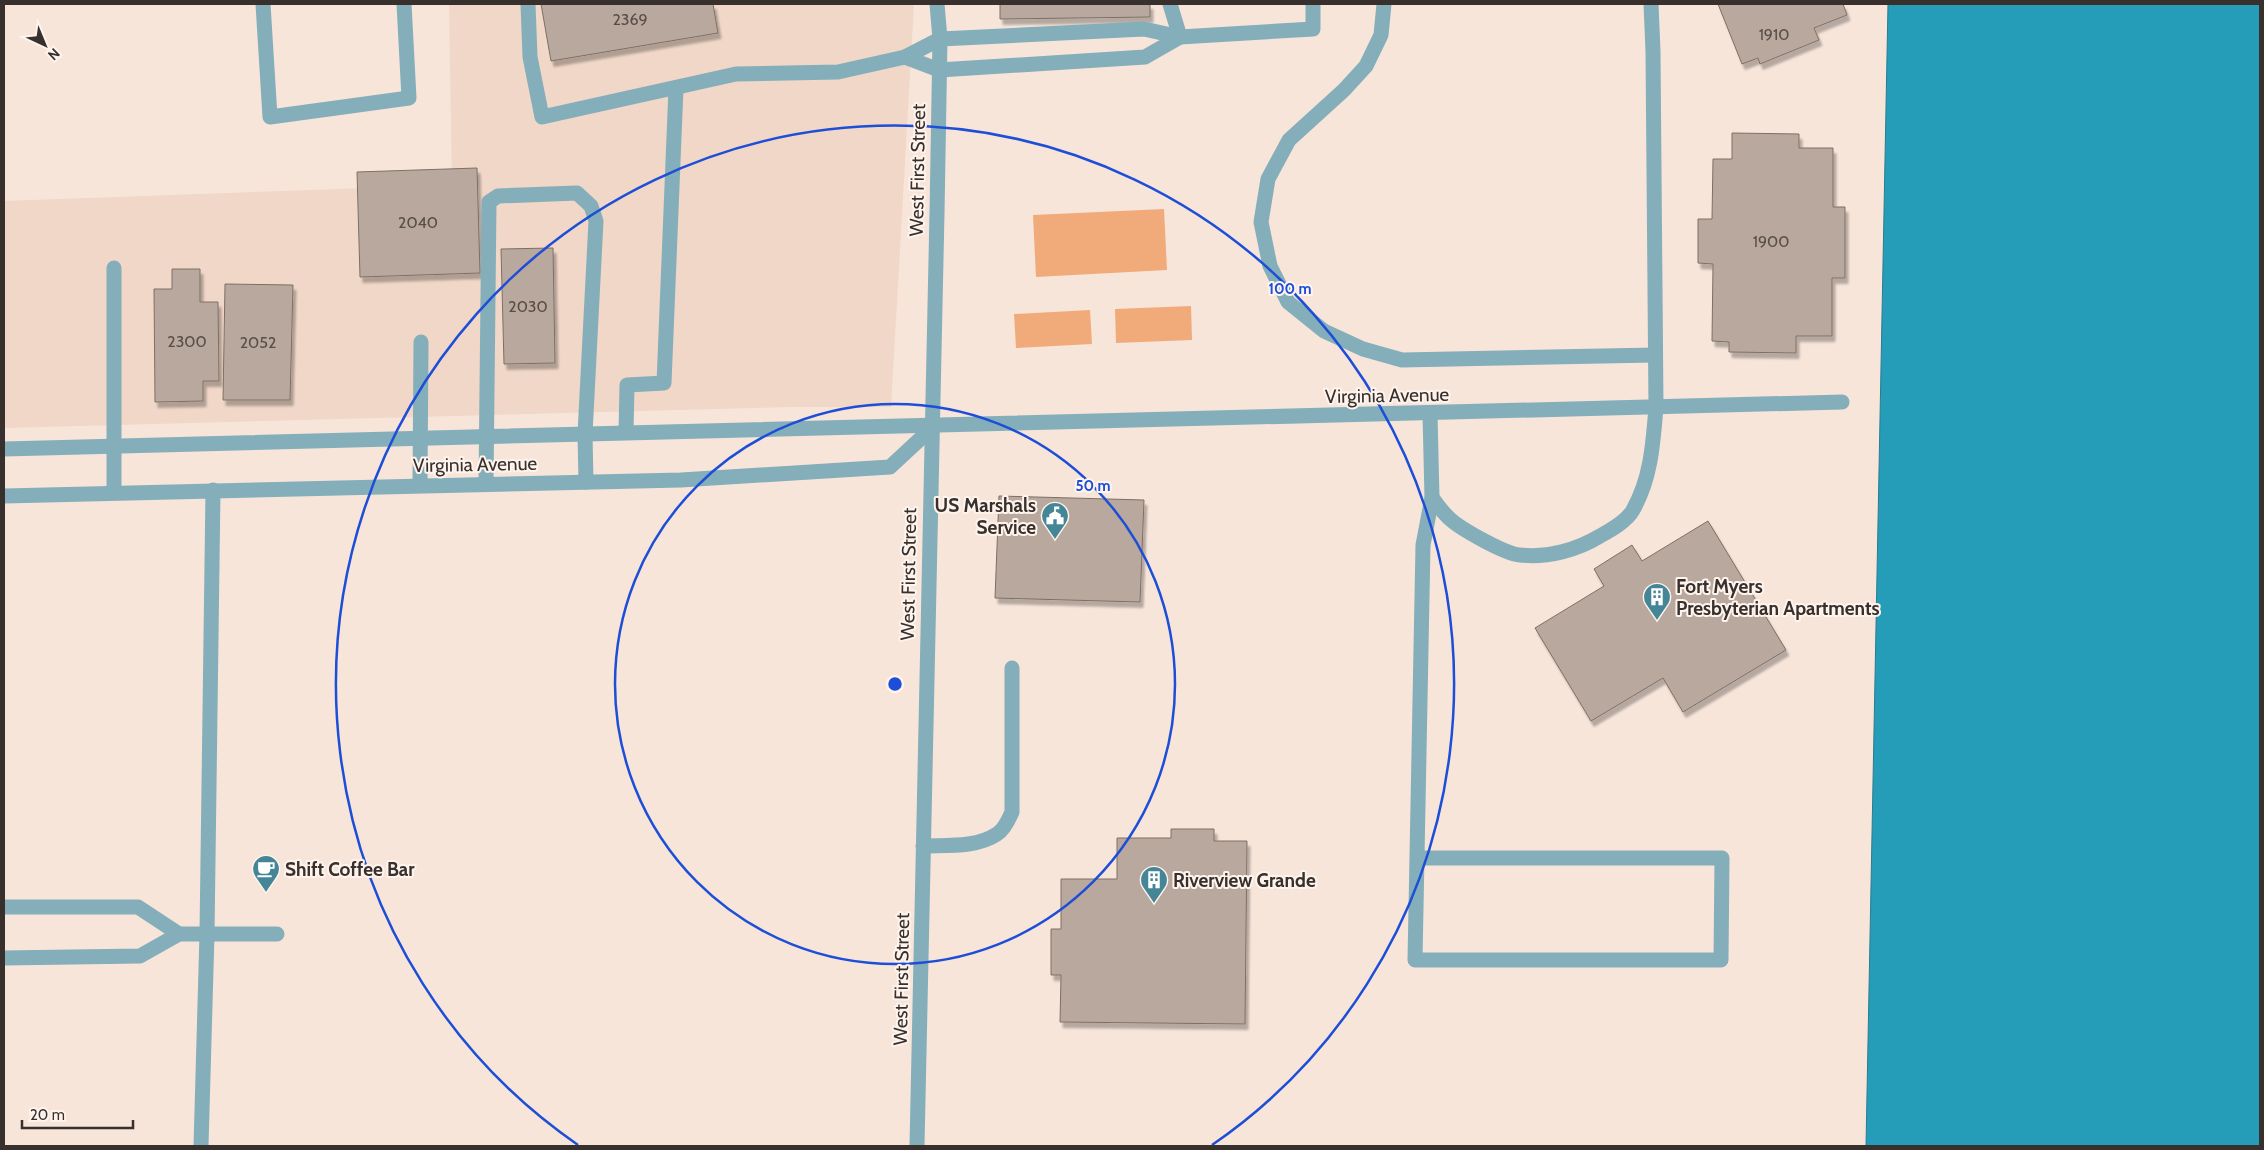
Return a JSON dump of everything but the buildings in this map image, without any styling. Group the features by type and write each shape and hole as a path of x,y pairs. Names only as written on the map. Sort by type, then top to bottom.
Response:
{"street":[{"path":"263,4 270,117 409,98 404,4"},
{"path":"528,4 530,56 542,117 736,74 838,72 905,57 940,40 1144,29 1180,37 1313,29 1313,4"},
{"name":"West First Street","path":"917,1146 940,40 937,4"},
{"path":"1170,4 1180,37"},
{"path":"1384,4 1381,35 1366,66 1344,90 1289,140 1268,179 1261,222 1270,266 1288,302 1324,331 1363,349 1402,360 1656,355"},
{"path":"1432,498 1450,519 1487,542 1519,555 1559,553 1588,544 1632,512 1646,482 1652,454 1656,408 1651,4"},
{"path":"905,57 939,70 1145,56 1180,37"},
{"path":"626,432 628,385 664,383 676,88"},
{"path":"486,484 489,202 498,196 577,193 591,206 596,221 585,434 586,482"},
{"path":"114,268 114,492"},
{"path":"420,486 421,342"},
{"name":"Virginia Avenue","path":"4,449 792,428 932,428 1842,402"},
{"path":"1417,858 1722,858 1721,960 1415,960 1423,544 1432,498 1430,414"},
{"name":"Virginia Avenue","path":"4,496 681,480 890,467 932,428"},
{"path":"201,1146 207,934 213,490"},
{"path":"923,846 974,842 998,834 1010,817 1012,812 1012,668"},
{"path":"4,907 138,907 179,934"},
{"path":"4,958 140,956 179,934 277,934"}],"shaded area":[{"path":"449,4 914,4 891,407 790,407 4,428 4,201 452,185"},
{"path":"1164,209 1167,270 1036,277 1033,215"},
{"path":"1191,306 1192,340 1116,343 1115,309"},
{"path":"1090,310 1092,344 1016,348 1014,314"}],"water":[{"path":"1888,4 2260,4 2260,1146 1866,1146"}],"place":[{"name":"US Marshals Service","path":"1055,540"},
{"name":"Fort Myers Presbyterian Apartments","path":"1657,621"},
{"name":"Shift Coffee Bar","path":"266,893"},
{"name":"Riverview Grande","path":"1154,904"}]}
